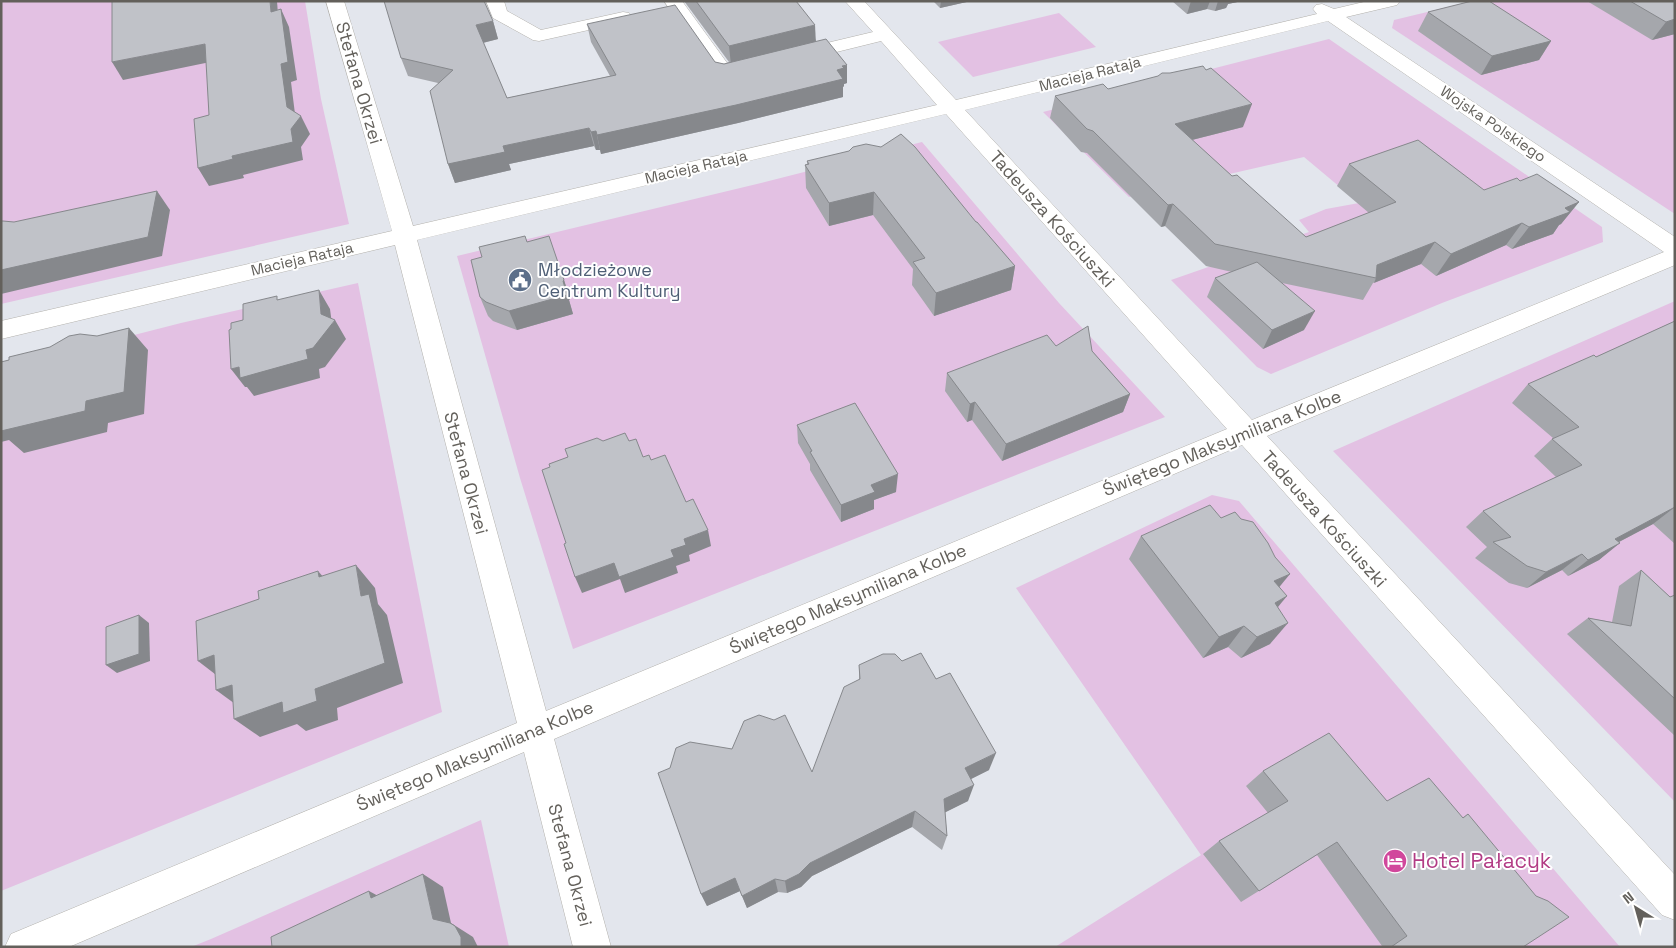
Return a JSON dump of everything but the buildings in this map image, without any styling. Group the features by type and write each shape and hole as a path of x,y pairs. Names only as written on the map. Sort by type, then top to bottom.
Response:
{"street":[{"name":"Stefana Okrzei","path":"335,1 404,235 592,947"},
{"path":"494,1 500,14 539,36 637,14"},
{"name":"Tadeusza Kościuszki","path":"854,1 1675,902"},
{"name":"Wojska Polskiego","path":"1310,1 1675,248"},
{"name":"Macieja Rataja","path":"1,330 950,108 1391,1"},
{"path":"656,10 674,3 725,74 762,65"},
{"path":"780,60 884,35"},
{"name":"Świętego Maksymiliana Kolbe","path":"24,947 1246,433 1675,256"}],"shaded area":[{"path":"1,1 305,1 321,99 349,224 1,304"},
{"path":"1473,1 1675,1 1675,214 1392,28 1394,20"},
{"path":"1059,13 1096,47 973,77 938,42"},
{"path":"1329,39 1602,227 1603,242 1442,303 1271,374 1257,367 1171,280 1309,232 1299,220 1326,209 1359,203 1304,157 1129,197 1043,112"},
{"path":"922,142 1059,303 1165,417 573,649 520,478 457,256"},
{"path":"358,283 442,712 1,891 1,369 181,323"},
{"path":"1675,301 1675,802 1333,451"},
{"path":"1212,495 1239,501 1620,947 1055,947 1201,855 1016,588"},
{"path":"481,820 509,947 191,947 211,939"}],"place":[{"name":"Młodzieżowe Centrum Kultury","path":"520,280"},
{"name":"Hotel Pałacyk","path":"1395,861"}]}
